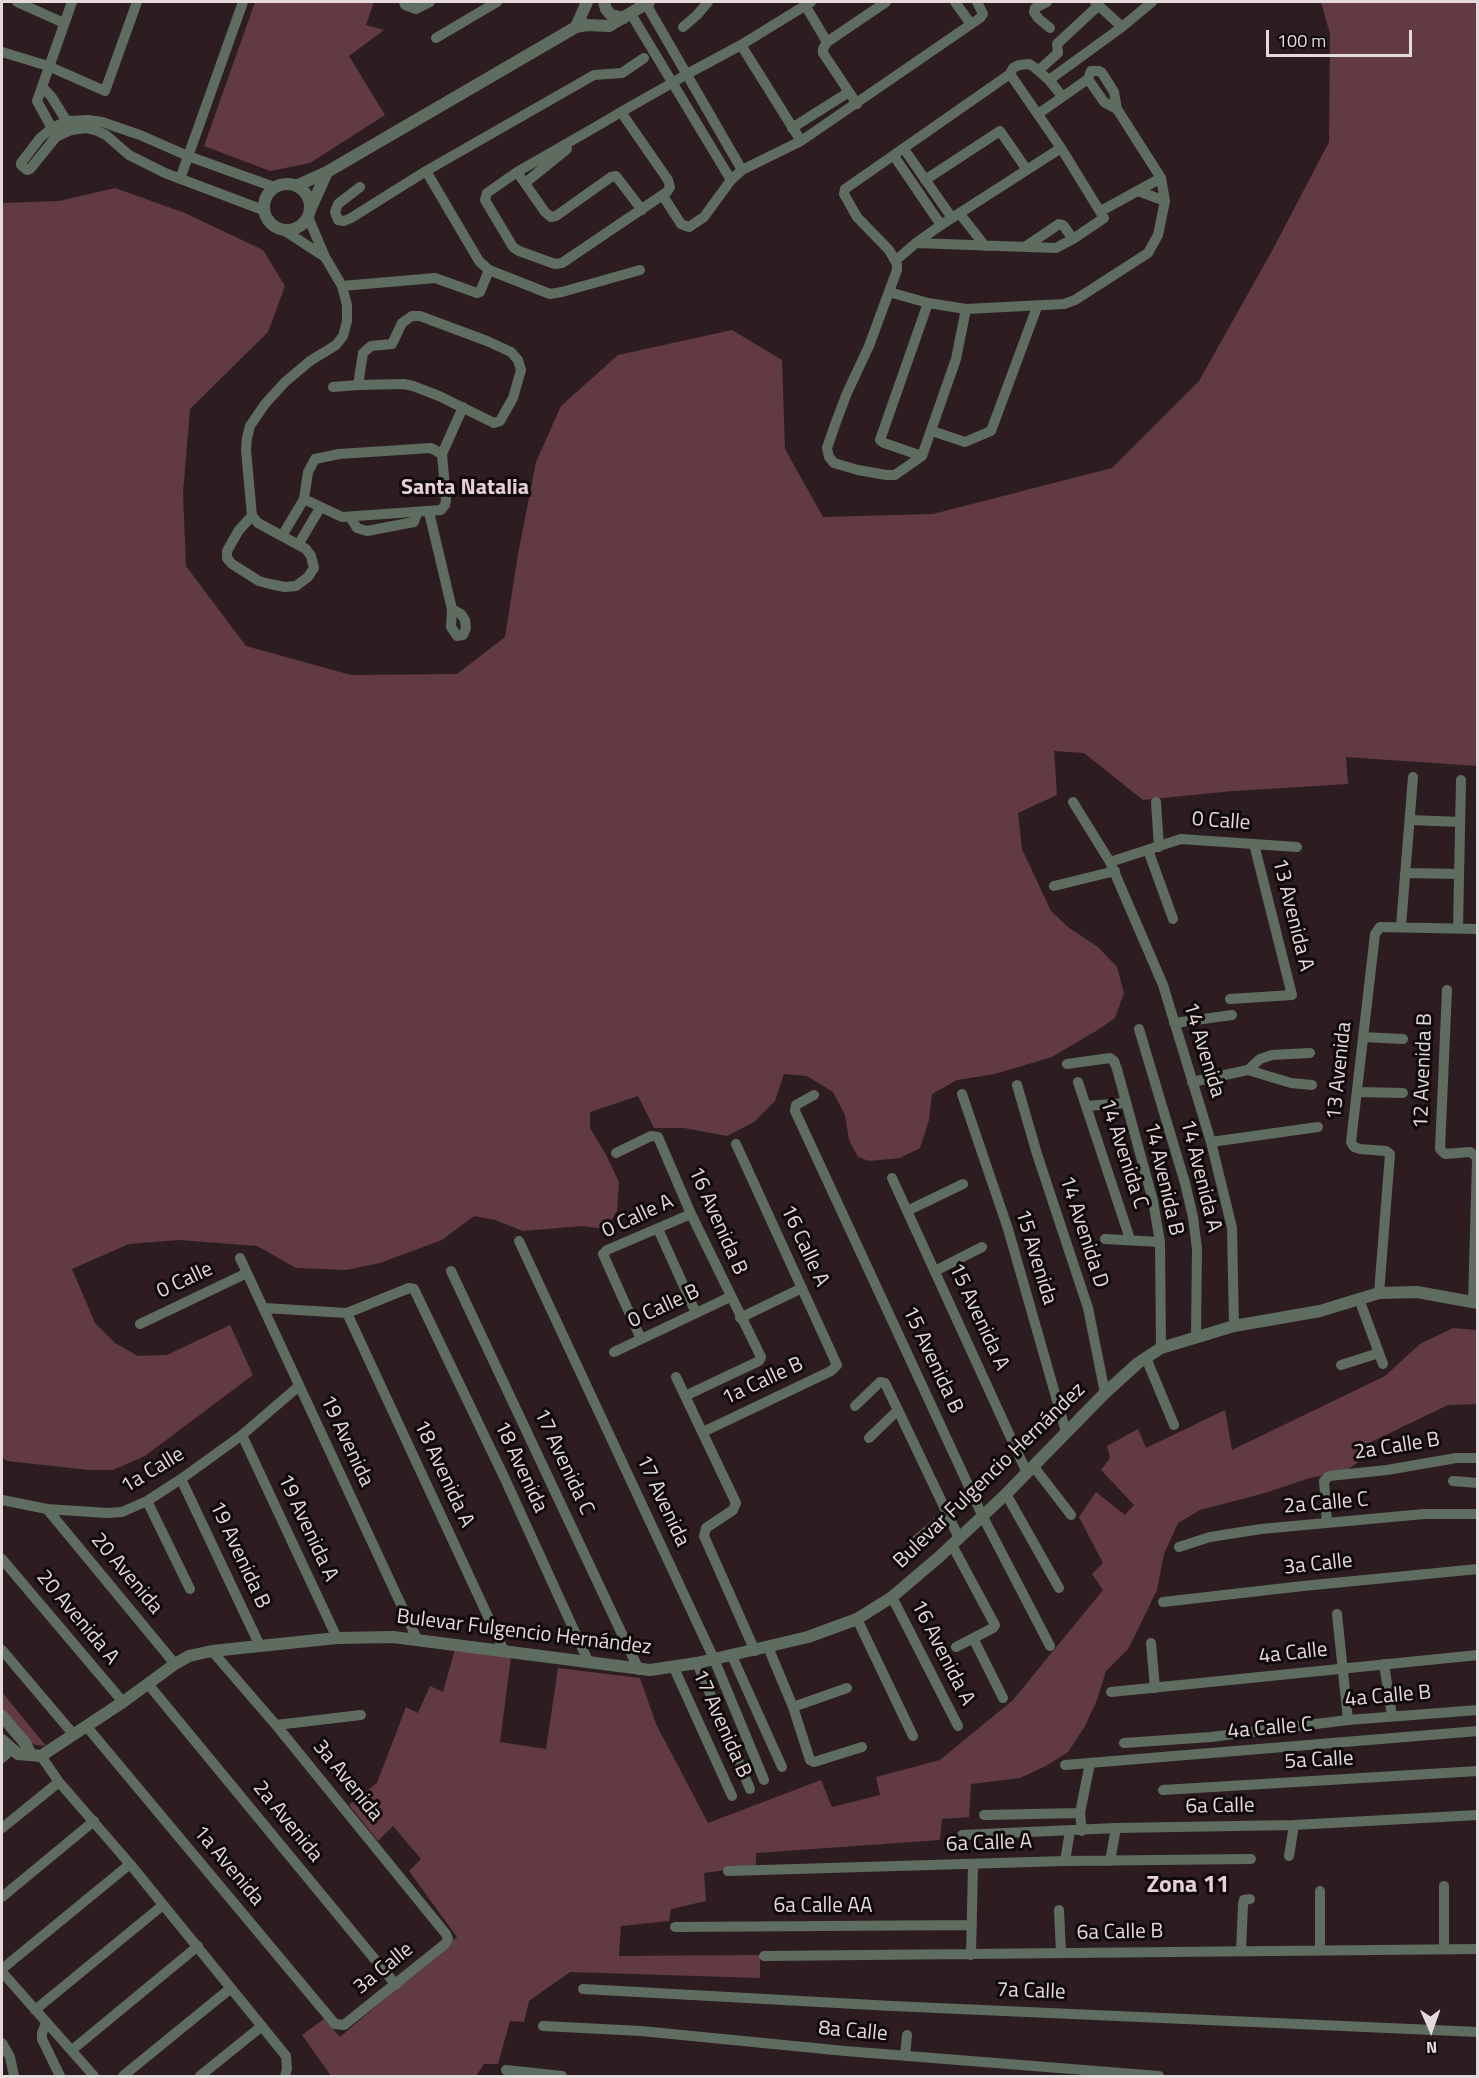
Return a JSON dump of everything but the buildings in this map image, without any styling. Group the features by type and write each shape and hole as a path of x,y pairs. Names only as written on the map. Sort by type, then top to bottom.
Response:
{"street":[{"path":"17,2 64,23"},
{"path":"72,2 37,101 54,132 88,120 102,122 274,188"},
{"path":"2,52 48,66 105,92 137,2"},
{"path":"180,179 243,2"},
{"path":"404,2 405,5 416,9 430,2"},
{"path":"436,38 497,2"},
{"path":"576,27 586,2"},
{"path":"604,2 611,15 627,16"},
{"path":"683,27 708,2"},
{"path":"856,104 823,53 823,49 827,42 886,2"},
{"path":"956,2 971,24"},
{"path":"663,196 681,224 689,226 704,216 731,180 742,170 801,141 980,18 983,14 977,2"},
{"path":"1043,2 1035,8 1035,15 1050,28"},
{"path":"1049,80 1122,27 1152,2"},
{"path":"263,210 266,197 274,188 281,185 296,186 327,172 576,27 609,26 647,3 742,170"},
{"path":"621,112 668,180 670,187 663,196 562,263 555,264 524,255 513,247 485,200 487,193 517,172 621,112 672,83 687,74 741,45 808,3 827,42"},
{"path":"1069,65 1058,54 1057,44 1097,3 1122,27"},
{"path":"627,16 672,83 731,180"},
{"path":"741,45 801,141"},
{"path":"1039,70 1058,54"},
{"path":"360,187 338,204 335,212 338,220 351,218 426,171 594,75 622,73 644,58"},
{"path":"966,309 956,358 922,456 895,475 886,476 834,463 829,458 827,448 897,270 889,250 857,217 844,194 846,189 1010,74 1013,68 1029,64 1039,70 1062,96"},
{"path":"889,292 928,303 966,309 1064,304 1075,300 1148,253 1158,235 1166,201 1161,178 1117,109 1114,92 1102,74 1099,71 1091,71 1088,79 1038,114"},
{"path":"916,243 1058,248 1104,219 1061,148 1010,74"},
{"path":"1088,79 1104,102 1117,109"},
{"path":"42,87 51,96 69,125 100,132 129,154 180,179 263,210 275,228 285,231 325,257"},
{"path":"792,128 849,92"},
{"path":"525,183 592,129"},
{"path":"925,180 1000,131 1027,170"},
{"path":"895,261 941,225 1061,148"},
{"path":"904,149 925,180 985,246"},
{"path":"894,156 941,225"},
{"path":"426,171 479,261 489,270 550,294 640,270"},
{"path":"285,231 296,228 309,214 327,172"},
{"path":"517,172 545,212 551,216 556,216 611,177 616,176 642,210"},
{"path":"1101,211 1161,178"},
{"path":"252,516 239,530 227,551 229,561 241,571 270,584 285,587 296,586 308,578 314,568 311,556 306,549 258,523 252,516 246,450 250,426 265,404 309,361 336,345 343,336 347,321 347,305 342,285 325,257 309,214 307,196 296,186"},
{"path":"1138,190 1166,201"},
{"path":"1024,248 1059,224 1063,225 1072,239"},
{"path":"342,285 435,278 477,293 480,292 489,270"},
{"path":"922,456 880,440 928,303"},
{"path":"932,431 965,442 991,431 1036,307"},
{"path":"333,387 408,385 439,396 494,423 500,421 513,398 521,370 520,364 511,352 500,346 412,315 405,318 392,344 371,346 366,349 361,359 358,385"},
{"path":"304,499 342,517 350,517 357,528 367,531 414,522 423,513 441,510 445,505 442,454 462,407"},
{"path":"282,536 304,499 306,480 310,466 315,459 323,456 431,448 442,454"},
{"path":"298,544 320,508"},
{"path":"423,513 452,609"},
{"path":"1413,777 1401,926 1478,929"},
{"path":"1458,928 1461,780"},
{"name":"14 Avenida","path":"1073,802 1112,867 1162,985 1211,1142 1233,1228 1234,1326"},
{"path":"1156,802 1154,849 1173,920"},
{"path":"1410,820 1460,822"},
{"name":"0 Calle","path":"1054,886 1112,867 1180,839 1297,846"},
{"name":"13 Avenida A","path":"1230,999 1292,995 1254,844"},
{"path":"1405,873 1459,874"},
{"name":"13 Avenida","path":"1379,1293 1390,1154 1386,1151 1354,1148 1352,1142 1376,930 1380,927 1401,926"},
{"name":"12 Avenida B","path":"1447,990 1440,1149 1445,1154 1470,1152 1476,1156 1477,1160 1475,1303"},
{"path":"1174,1023 1232,1015"},
{"name":"14 Avenida A","path":"1139,1029 1193,1217 1197,1250 1196,1336"},
{"path":"1363,1037 1403,1039"},
{"path":"1248,1070 1254,1063 1266,1057 1310,1053"},
{"name":"14 Avenida B","path":"1067,1064 1110,1058 1117,1069 1153,1200 1160,1242 1161,1348"},
{"path":"1192,1082 1248,1070 1291,1083 1312,1085"},
{"name":"14 Avenida C","path":"1078,1082 1130,1239"},
{"name":"14 Avenida D","path":"1017,1085 1037,1155 1088,1308 1105,1393"},
{"path":"1357,1092 1403,1093"},
{"name":"15 Avenida","path":"962,1094 1008,1229 1066,1432"},
{"name":"15 Avenida B","path":"814,1095 796,1105 795,1111 982,1517 1050,1646"},
{"path":"1086,1106 1125,1103"},
{"path":"1211,1142 1318,1127"},
{"name":"16 Avenida B","path":"616,1153 651,1136 658,1137 691,1214 760,1357 759,1361 685,1396"},
{"name":"16 Calle A","path":"736,1144 837,1365"},
{"name":"15 Avenida A","path":"892,1178 1031,1470"},
{"path":"908,1212 963,1184"},
{"name":"0 Calle A","path":"641,1339 603,1256 607,1250 691,1214"},
{"path":"658,1229 696,1313"},
{"path":"1105,1239 1160,1242"},
{"name":"17 Avenida","path":"519,1241 714,1659 764,1780"},
{"path":"935,1271 982,1247"},
{"name":"19 Avenida","path":"240,1258 417,1639"},
{"name":"17 Avenida C","path":"451,1271 639,1670"},
{"name":"0 Calle","path":"140,1324 247,1274"},
{"name":"18 Avenida","path":"347,1313 409,1288 414,1289 589,1663"},
{"path":"740,1318 802,1288"},
{"name":"Bulevar Fulgencio Hernández","path":"36,1756 87,1727 175,1664 189,1656 212,1651 370,1636 417,1639 639,1670 674,1668 732,1656 833,1629 857,1619 892,1597 956,1542 1031,1470 1105,1393 1161,1348 1234,1326 1320,1311 1379,1293 1417,1292 1475,1303"},
{"name":"0 Calle B","path":"615,1352 730,1297"},
{"path":"1359,1299 1383,1364"},
{"path":"264,1308 347,1313"},
{"name":"18 Avenida A","path":"347,1313 504,1651"},
{"path":"1341,1365 1379,1353"},
{"path":"1146,1358 1174,1425"},
{"name":"1a Calle B","path":"703,1432 831,1371 837,1365"},
{"path":"676,1377 736,1503 733,1510 706,1528 704,1536 755,1651"},
{"path":"855,1406 880,1382 885,1383 947,1514 956,1542 995,1625 956,1647"},
{"name":"1a Calle","path":"2,1500 46,1509 115,1513 147,1501 182,1479 242,1435 299,1386"},
{"path":"869,1438 898,1410"},
{"name":"19 Avenida A","path":"242,1435 337,1638"},
{"name":"2a Calle B","path":"1327,1523 1324,1481 1329,1476 1387,1470 1456,1458 1478,1458"},
{"path":"1031,1470 1071,1515"},
{"name":"19 Avenida B","path":"182,1479 260,1646"},
{"path":"1453,1482 1478,1483"},
{"path":"1006,1494 1059,1588"},
{"path":"147,1501 190,1589"},
{"name":"20 Avenida","path":"46,1509 175,1664"},
{"path":"912,1544 947,1514"},
{"name":"2a Calle C","path":"1179,1547 1210,1537 1261,1529 1424,1514 1478,1515"},
{"name":"20 Avenida A","path":"2,1559 123,1702"},
{"name":"3a Calle","path":"1163,1602 1478,1569"},
{"name":"16 Avenida A","path":"892,1597 958,1726"},
{"path":"1337,1614 1348,1720"},
{"path":"857,1619 914,1736"},
{"path":"973,1638 1003,1698"},
{"path":"1151,1643 1155,1688"},
{"path":"768,1647 793,1707 810,1760 814,1762 862,1747"},
{"path":"2,1650 74,1735"},
{"name":"3a Avenida","path":"212,1651 276,1725 448,1939"},
{"name":"4a Calle","path":"1112,1692 1478,1655"},
{"path":"732,1656 782,1767"},
{"path":"698,1663 750,1789"},
{"path":"1384,1664 1392,1716"},
{"name":"17 Avenida B","path":"674,1668 732,1796"},
{"name":"2a Avenida","path":"148,1684 396,1985"},
{"path":"793,1707 847,1688"},
{"name":"4a Calle B","path":"1124,1743 1211,1737 1348,1720 1478,1710"},
{"path":"276,1725 361,1715"},
{"path":"2,1716 130,1864 286,2056 285,2076"},
{"name":"1a Avenida","path":"87,1727 335,2024 342,2026"},
{"name":"4a Calle C","path":"1065,1765 1478,1731"},
{"path":"2,1740 6,1754 36,1756"},
{"path":"1082,1831 1080,1813 1090,1763"},
{"name":"5a Calle","path":"1162,1790 1478,1771"},
{"path":"2,1828 59,1782"},
{"path":"984,1815 1080,1813"},
{"name":"6a Calle","path":"962,1835 1116,1828 1294,1825 1478,1815"},
{"path":"2,1897 94,1821"},
{"path":"1289,1856 1294,1825"},
{"path":"1110,1861 1116,1828"},
{"path":"1065,1861 1070,1831"},
{"name":"6a Calle A","path":"728,1871 1065,1861 1251,1859"},
{"path":"94,2076 2,1971 130,1864"},
{"path":"971,1955 973,1865"},
{"path":"1444,1886 1444,1949"},
{"path":"1320,1891 1320,1950"},
{"path":"1241,1951 1243,1904 1244,1900 1250,1899"},
{"path":"35,2010 163,1905"},
{"path":"1059,1910 1061,1953"},
{"name":"6a Calle AA","path":"675,1927 972,1925"},
{"name":"3a Calle","path":"342,2026 396,1985 448,1939"},
{"path":"72,2050 198,1946"},
{"name":"6a Calle B","path":"764,1956 1478,1949"},
{"path":"123,2076 231,1988"},
{"name":"7a Calle","path":"582,1989 869,2005 1478,2032"},
{"path":"46,2023 42,2039 60,2076"},
{"path":"200,2076 262,2026"},
{"name":"8a Calle","path":"543,2026 641,2031 1091,2073 1159,2076"},
{"path":"904,2056 907,2035"},
{"path":"2,2043 10,2057 14,2076"},
{"path":"506,2070 562,2076"}],"shaded area":[{"path":"255,2 374,2 366,25 384,30 349,56 385,115 310,163 270,171 204,146"},
{"path":"1321,2 1477,2 1477,766 1346,757 1348,784 1233,791 1143,800 1084,753 1054,751 1057,795 1018,813 1022,849 1051,911 1068,927 1098,947 1117,967 1124,993 1115,1018 1096,1031 1052,1057 995,1074 957,1080 932,1094 929,1120 920,1148 900,1158 869,1161 858,1157 849,1140 845,1115 833,1092 807,1076 784,1074 775,1101 754,1122 727,1136 684,1128 654,1128 638,1096 590,1112 590,1128 619,1182 617,1211 606,1229 582,1226 523,1231 495,1220 474,1216 442,1240 380,1263 346,1270 296,1268 257,1246 179,1240 129,1244 72,1269 95,1323 115,1343 138,1356 167,1355 230,1325 253,1375 145,1456 113,1470 89,1470 7,1461 2,1457 2,203 59,201 115,188 185,213 263,250 285,286 268,332 190,409 183,493 186,566 246,646 351,675 457,674 505,637 536,462 561,406 618,355 732,330 782,360 785,449 823,517 933,514 1112,468 1199,381 1273,249 1329,142 1330,34"},
{"path":"1453,1328 1477,1330 1477,1404 1448,1405 1371,1442 1362,1459 1345,1472 1313,1477 1265,1493 1200,1510 1178,1523 1164,1554 1157,1590 1128,1649 1106,1671 1097,1700 1085,1726 1068,1752 1046,1766 1020,1778 971,1784 969,1817 942,1819 940,1840 756,1853 756,1866 704,1873 706,1901 671,1909 669,1921 621,1926 619,1956 760,1955 760,1978 570,1972 529,2001 524,2022 510,2021 498,2064 484,2064 476,2076 331,2076 302,2035 324,2019 340,2037 457,1937 409,1871 421,1859 393,1826 378,1841 349,1805 377,1783 406,1707 418,1713 430,1686 443,1692 455,1649 511,1657 500,1742 546,1749 558,1668 640,1678 656,1724 708,1823 821,1780 832,1807 880,1795 876,1777 940,1760 1013,1700 1103,1590 1092,1574 1103,1563 1079,1517 1096,1492 1125,1515 1134,1505 1101,1470 1110,1458 1107,1446 1138,1429 1146,1448 1225,1410 1232,1450 1385,1376 1420,1344"},
{"path":"2,1692 46,1746 26,1741 2,1711"}],"district":[{"name":"Santa Natalia","path":"465,489"},
{"name":"Zona 11","path":"1188,1886"}]}
